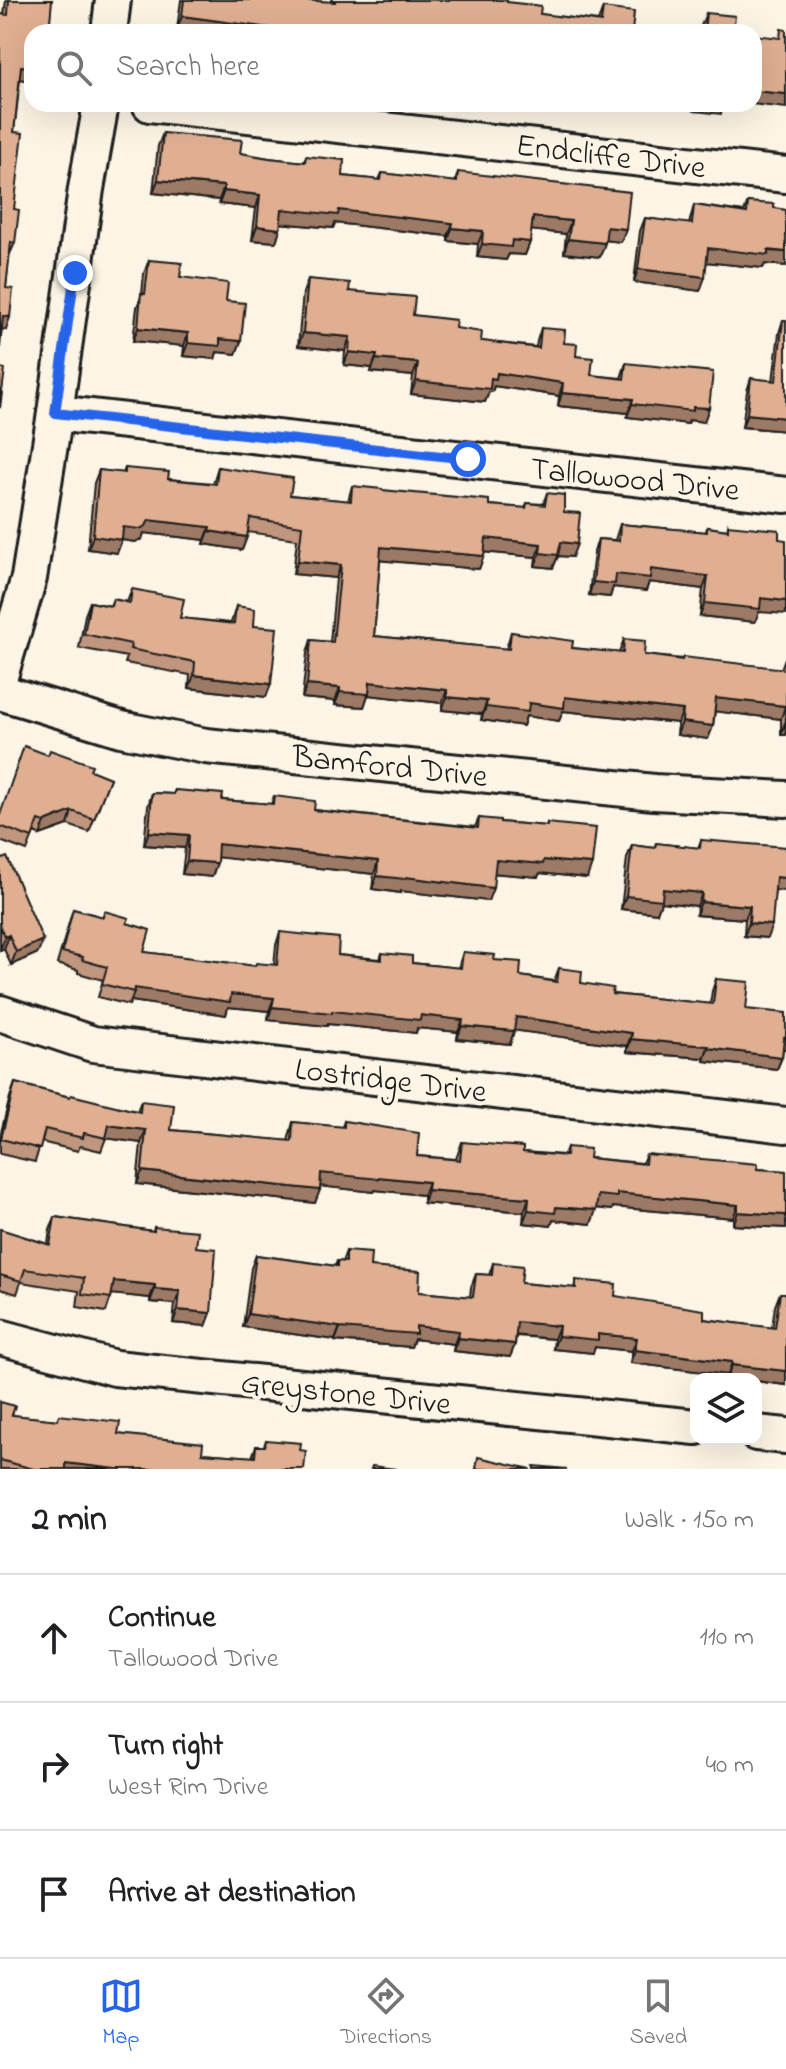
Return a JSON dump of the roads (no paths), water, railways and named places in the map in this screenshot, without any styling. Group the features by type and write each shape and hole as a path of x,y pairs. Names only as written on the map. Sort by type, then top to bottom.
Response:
{"street":[{"path":"110,24 113,0"},
{"path":"0,676 29,578 100,112"},
{"name":"Endcliffe Drive","path":"222,112 786,175"},
{"name":"Tallowood Drive","path":"55,413 786,495"},
{"name":"Bamford Drive","path":"0,692 121,729 206,746 654,792 786,799"},
{"name":"Lostridge Drive","path":"0,1013 93,1044 786,1125"},
{"name":"Greystone Drive","path":"0,1337 115,1368 690,1426"},
{"path":"762,1434 786,1436"}]}
